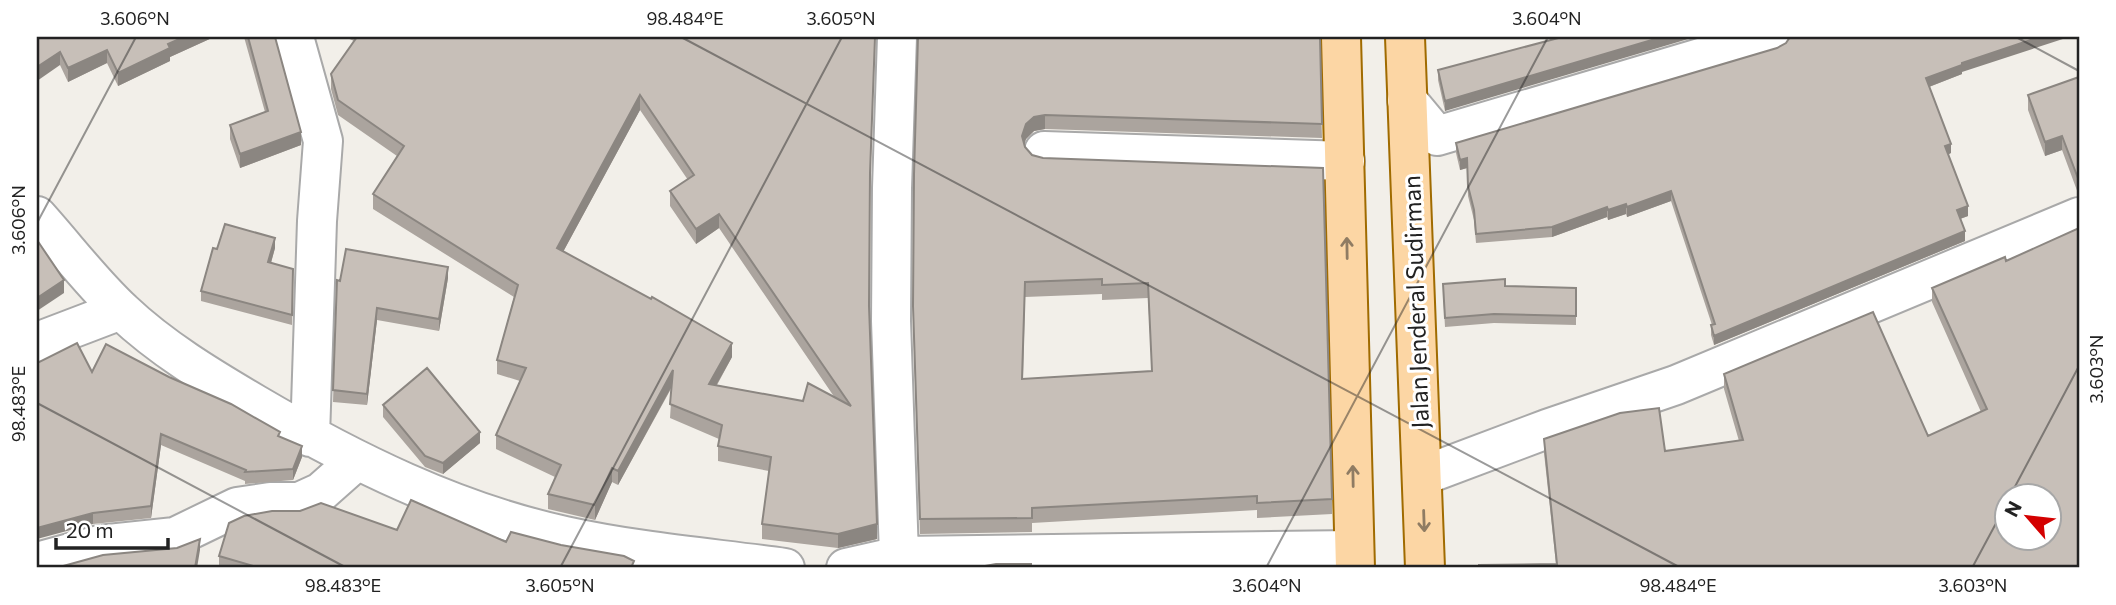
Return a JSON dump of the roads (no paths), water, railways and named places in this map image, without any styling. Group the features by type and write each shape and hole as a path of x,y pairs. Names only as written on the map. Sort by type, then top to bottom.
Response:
{"main road":[{"path":"1341,37 1355,559"},
{"name":"Jalan Jenderal Sudirman","path":"1405,37 1425,568"}],"street":[{"path":"294,37 323,141 317,220 310,437"},
{"path":"897,37 891,321 899,556"},
{"path":"1407,100 1437,136 1771,37"},
{"path":"1044,151 1345,161"},
{"path":"37,216 121,310 165,347 227,388 356,461 487,513 564,536 650,551 694,562 785,568"},
{"path":"1422,476 1676,385 2079,217"},
{"path":"37,342 121,310"},
{"path":"37,562 99,545 175,537 237,507 270,502 299,502 321,492 356,461"},
{"path":"846,568 899,556 1355,559"}]}
